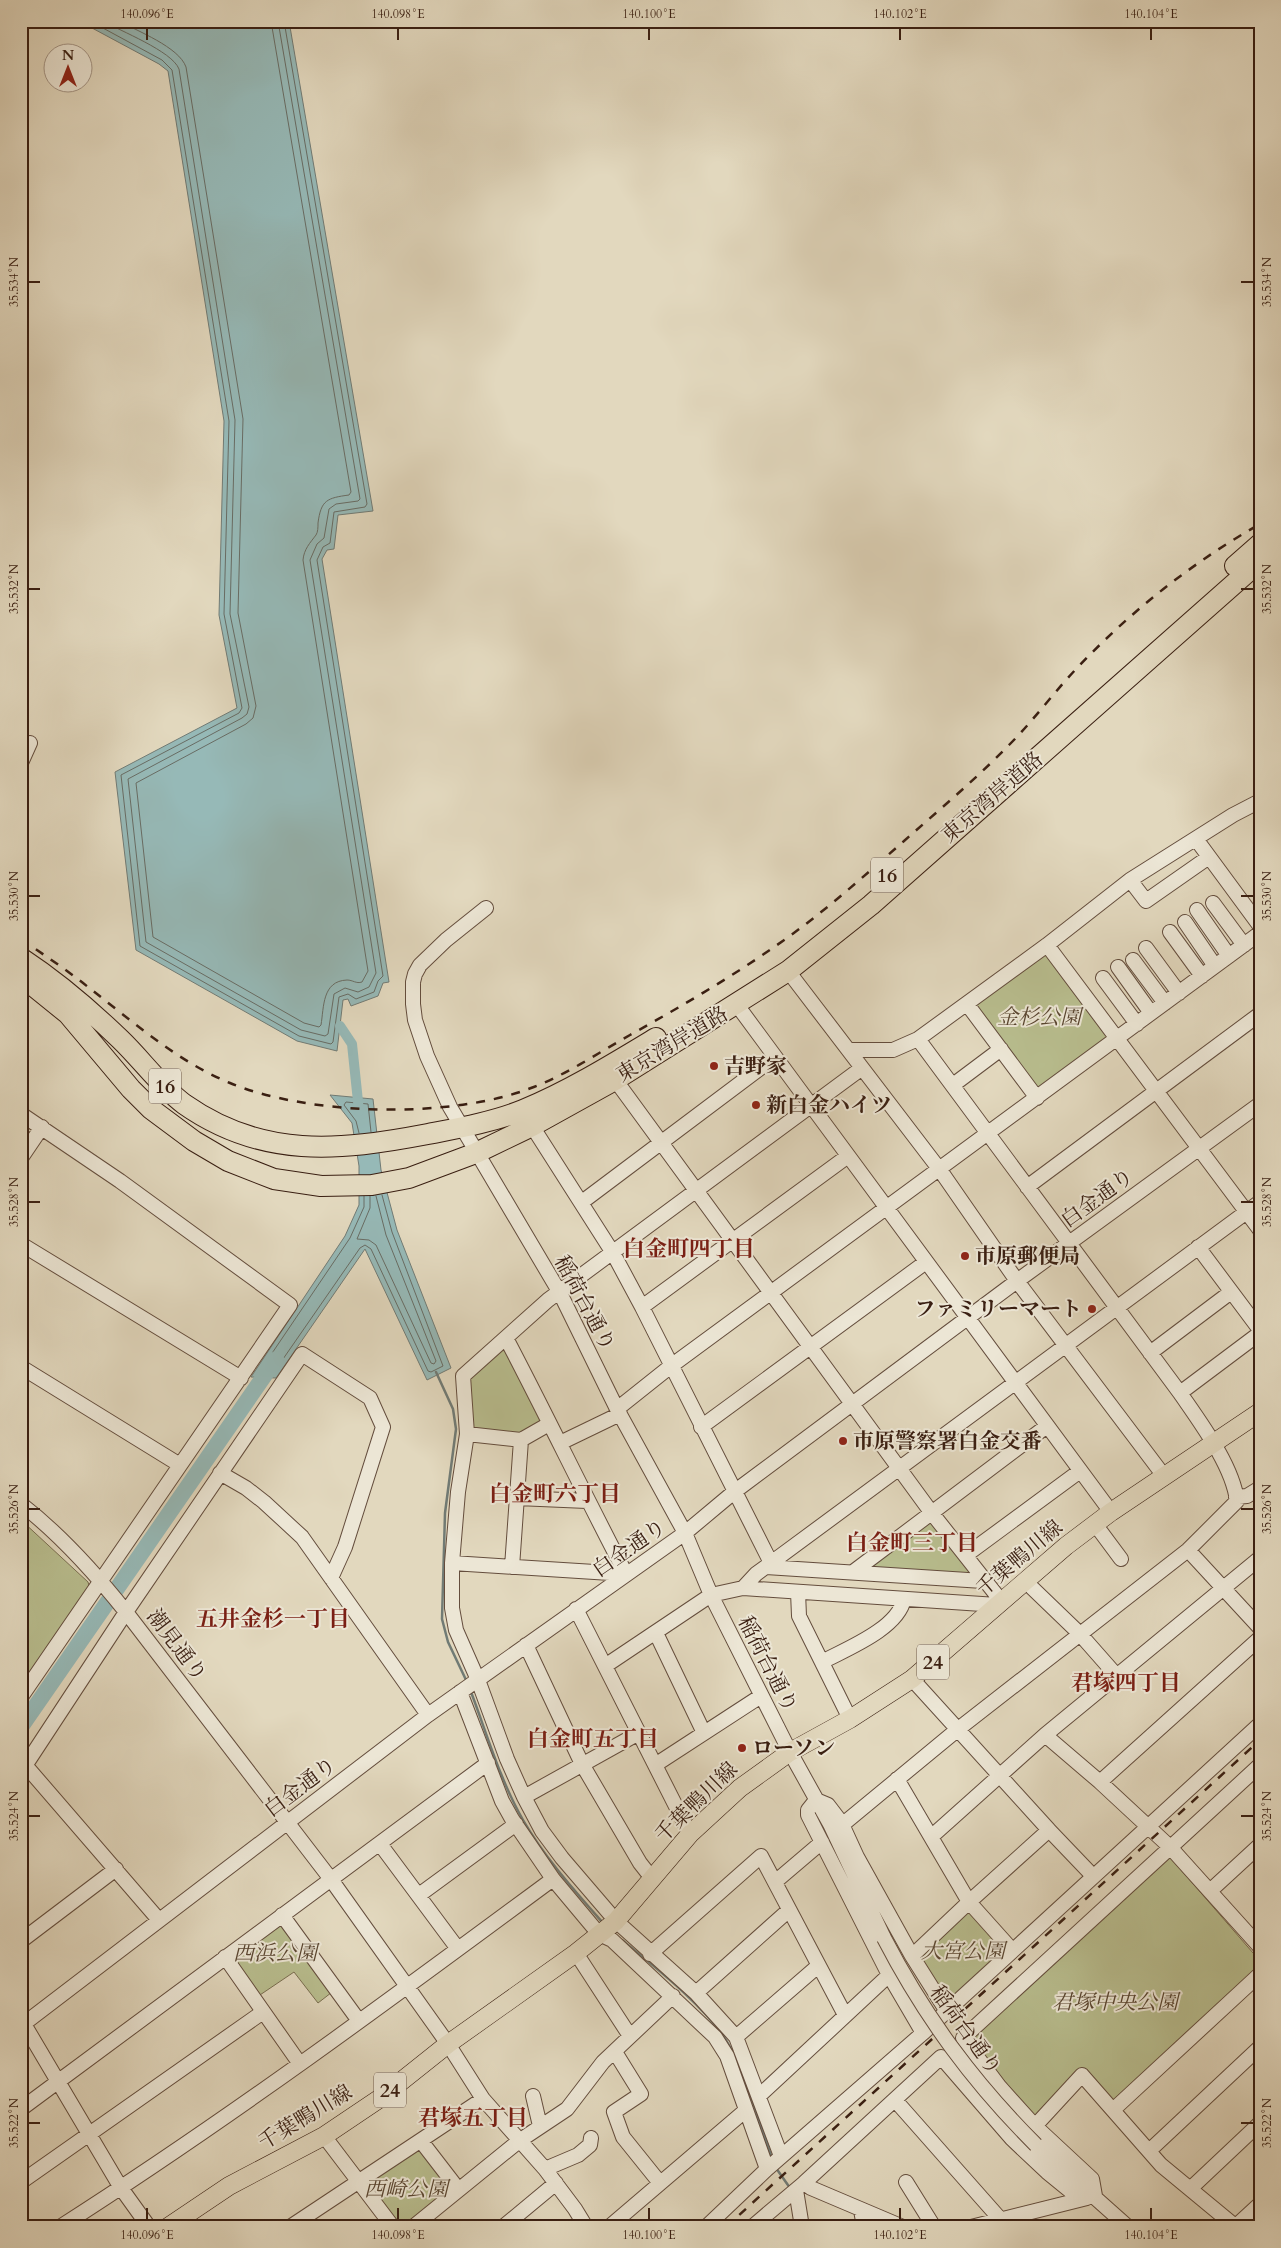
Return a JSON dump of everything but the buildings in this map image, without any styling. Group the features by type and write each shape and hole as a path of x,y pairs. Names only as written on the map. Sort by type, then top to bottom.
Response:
{"highway":[{"name":"東京湾岸道路","path":"21,958 39,970 107,1026 183,1102 211,1120 245,1135 278,1144 316,1148 342,1147 462,1128 524,1109 611,1074 737,1005 788,971 860,914 1259,558"},
{"name":"東京湾岸道路","path":"21,976 68,1014 131,1089 151,1109 202,1146 243,1169 274,1180 321,1186 372,1185 409,1178 476,1153 532,1126 801,946 833,921 960,811 1045,734 1259,558"}],"main road":[{"name":"千葉鴨川線","path":"168,2227 192,2209 229,2186 324,2136 379,2099 448,2044 576,1953 616,1920 651,1877 690,1834 740,1788 790,1752 850,1719 912,1679 1095,1524 1260,1412"}],"street":[{"path":"21,763 30,743"},
{"path":"849,1050 893,1050 918,1039 1048,945 1130,880 1260,801"},
{"path":"1196,839 1260,926"},
{"path":"1130,880 1146,901 1209,856"},
{"path":"1213,902 1244,945"},
{"name":"稲荷台通り","path":"486,908 420,965 412,982 412,1004 415,1020 443,1091 476,1153 560,1293 618,1412 685,1533 711,1595 761,1696 830,1824 884,1938 909,1985 948,2043 987,2092 1036,2145 1128,2227"},
{"path":"1197,910 1229,956"},
{"path":"1184,922 1215,966"},
{"path":"1170,932 1202,976"},
{"path":"560,1442 618,1412 671,1366 1260,933"},
{"path":"1048,945 1260,1230"},
{"path":"1146,948 1179,993"},
{"path":"1133,960 1165,1004"},
{"path":"1118,967 1151,1014"},
{"path":"788,971 940,1170 1017,1281 1164,1476"},
{"path":"1103,978 1137,1024"},
{"path":"967,1004 1037,1098"},
{"path":"737,1005 1111,1512"},
{"path":"1027,1186 1260,1014"},
{"path":"842,1825 1079,1633 1188,1550 1237,1502 1214,1442 1180,1393 918,1039"},
{"path":"952,1085 1001,1049"},
{"path":"582,1202 776,1057"},
{"path":"782,2156 736,2037 696,1993 650,1954 616,1920 562,1858 542,1831 507,1759 478,1680 456,1630 452,1608 452,1563 458,1492 468,1434 463,1376 548,1300 560,1293 862,1068"},
{"path":"611,1074 660,1144 811,1345 931,1512 966,1555 999,1604"},
{"name":"白金通り","path":"22,2023 428,1715 685,1533 734,1492 1068,1243 1260,1104"},
{"path":"21,1114 42,1127 290,1305 21,1697"},
{"path":"532,1126 613,1253 702,1427 768,1565"},
{"path":"21,1158 42,1127"},
{"path":"642,1307 848,1156"},
{"path":"744,1588 756,1574 768,1565 1260,1202"},
{"path":"21,1244 241,1378"},
{"path":"1180,1393 1260,1331 1198,1247"},
{"path":"702,1427 926,1262"},
{"path":"1150,1353 1231,1292"},
{"path":"506,1338 560,1442 587,1501 626,1574"},
{"path":"160,1920 24,1769 126,1612 302,1354 370,1398 383,1427 345,1546 331,1578"},
{"path":"21,1367 180,1465"},
{"path":"468,1434 520,1440 549,1424"},
{"path":"853,1572 1047,1426"},
{"path":"512,1567 518,1498 520,1440"},
{"path":"966,1555 1080,1471"},
{"path":"220,1473 246,1488 302,1537 428,1715"},
{"path":"1236,1497 1247,1496 1260,1488"},
{"path":"518,1498 587,1501"},
{"name":"潮見通り","path":"21,1504 58,1537 100,1580 126,1612 330,1878 448,2044 483,2099 545,2169 586,2227"},
{"path":"1095,1524 1121,1558"},
{"path":"1188,1550 1260,1628"},
{"path":"931,1837 1045,1735 1260,1558"},
{"path":"452,1563 626,1574"},
{"path":"768,1565 984,1581"},
{"path":"1026,1581 1079,1633 1116,1675"},
{"path":"604,1666 711,1595 744,1588 999,1604"},
{"path":"798,1592 798,1616 850,1719"},
{"path":"822,1662 878,1633 902,1608 904,1599"},
{"path":"576,1609 690,1834"},
{"path":"656,1633 704,1733"},
{"path":"1100,1782 1260,1638"},
{"path":"526,1645 582,1764 640,1862 651,1877"},
{"path":"912,1679 1093,1876"},
{"path":"460,1692 502,1801 553,1879 599,1934 612,1940 715,2037 727,2056 766,2169"},
{"path":"655,1765 761,1696"},
{"path":"706,2227 766,2169 923,2032 1260,1724"},
{"path":"524,1797 638,1733"},
{"path":"1045,1735 1100,1782 1170,1847 1210,1891 1258,1939"},
{"path":"21,2109 330,1878 380,1844 488,1763"},
{"path":"1095,2196 1092,2179 1035,2126 999,2086 963,2038 1260,1765"},
{"path":"897,1779 969,1902 1012,1950"},
{"path":"923,2032 889,1975 808,1815 808,1810 816,1800 828,1805 835,1812 912,1956 946,2010"},
{"path":"419,1895 516,1824"},
{"path":"912,1956 1049,1830"},
{"path":"775,1882 822,1842"},
{"path":"380,1844 458,1949"},
{"path":"1210,1891 1260,1845"},
{"path":"650,1954 761,1856 845,2016"},
{"path":"21,1941 116,1869"},
{"path":"60,2227 121,2188 300,2064 553,1879"},
{"path":"696,1993 789,1910"},
{"path":"282,1915 359,2021"},
{"path":"576,1953 630,2036"},
{"path":"226,1957 300,2064"},
{"path":"736,2037 818,1966"},
{"path":"1113,2110 1260,1974"},
{"path":"759,2096 889,1975"},
{"path":"413,2227 519,2141 567,2109 603,2062 673,1996"},
{"path":"21,2182 263,2012"},
{"path":"22,2023 121,2188 149,2227"},
{"path":"1149,2151 1260,2047"},
{"path":"615,2052 641,2094 614,2112 623,2138 660,2183"},
{"path":"752,2227 800,2187 941,2057 1012,2139 1058,2182 1074,2194 1095,2196"},
{"path":"1035,2126 1082,2076 1161,2165 1236,2227 1260,2204"},
{"path":"533,2096 540,2126"},
{"path":"290,2227 483,2099"},
{"path":"895,2100 1001,2223"},
{"path":"609,2227 746,2110"},
{"path":"1190,2190 1260,2124"},
{"path":"324,2136 393,2227"},
{"path":"545,2169 584,2151 590,2145 591,2138"},
{"path":"421,2141 458,2190"},
{"path":"906,2182 934,2227"},
{"path":"503,2227 556,2184"},
{"path":"800,2187 903,2227"},
{"path":"800,2187 802,2227"},
{"path":"971,2227 1001,2223 1095,2196"},
{"path":"861,2210 864,2227"}],"green space":[{"name":"金杉公園","path":"1042,951 1049,952 1108,1033 1107,1039 1041,1088 1034,1087 975,1008 975,1002"},
{"path":"506,1338 549,1424 521,1440 467,1434 463,1376"},
{"path":"931,1512 983,1581 853,1572"},
{"path":"21,1520 88,1582 90,1589 21,1686"},
{"name":"君塚中央公園","path":"1169,1856 1260,1961 1260,1968 1116,2103 1082,2069 1040,2117 1034,2116 970,2040"},
{"name":"大宮公園","path":"969,1902 1012,1950 946,2010 912,1956"},
{"name":"西浜公園","path":"282,1915 336,1989 318,2003 294,1972 254,1999 225,1957"},
{"name":"西崎公園","path":"421,2141 458,2189 413,2227 393,2227 359,2180"}],"water":[{"path":"79,21 289,21 373,511 338,515 334,549 327,550 322,559 389,982 383,983 378,996 351,1006 348,999 343,1000 337,1051 297,1041 136,950 115,772 237,708 219,615 224,421 168,71 159,64"},
{"path":"330,1095 373,1099 381,1170 397,1230 451,1368 427,1380 365,1249 276,1378 251,1377 345,1236 359,1205 359,1166 352,1123"}],"waterway":[{"path":"340,1026 352,1044 359,1111"},
{"path":"21,1727 276,1359"},
{"path":"436,1372 453,1409 456,1429 445,1513 442,1619 448,1642 467,1682"},
{"path":"471,1692 501,1773 523,1820 550,1861 603,1923"},
{"path":"622,1940 681,1990 722,2033 742,2074 772,2158"},
{"path":"776,2168 790,2188"}],"railway":[{"path":"21,939 192,1064 230,1083 263,1094 300,1102 381,1110 422,1109 461,1105 498,1098 531,1088 569,1070 705,992 810,921 984,770 1018,735 1078,667 1119,626 1187,571 1260,524"},
{"path":"726,2227 1260,1740"}],"place":[{"name":"吉野家","path":"714,1066"},
{"name":"新白金ハイツ","path":"756,1105"},
{"name":"市原郵便局","path":"965,1256"},
{"name":"ファミリーマート","path":"1092,1309"},
{"name":"市原警察署白金交番","path":"843,1441"},
{"name":"ローソン","path":"742,1748"}],"district":[{"name":"白金町四丁目","path":"689,1248"},
{"name":"白金町六丁目","path":"555,1493"},
{"name":"白金町三丁目","path":"912,1542"},
{"name":"五井金杉一丁目","path":"273,1618"},
{"name":"君塚四丁目","path":"1126,1682"},
{"name":"白金町五丁目","path":"593,1738"},
{"name":"君塚五丁目","path":"473,2117"}]}
